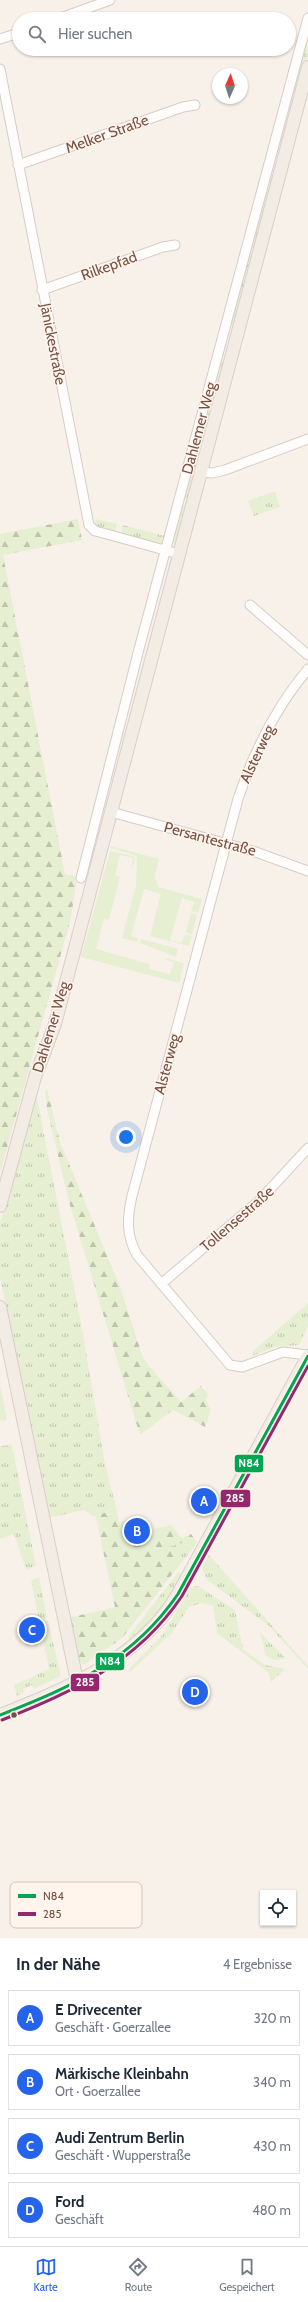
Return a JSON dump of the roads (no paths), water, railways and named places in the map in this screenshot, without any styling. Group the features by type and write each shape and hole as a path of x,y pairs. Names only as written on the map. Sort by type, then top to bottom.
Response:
{"main road":[{"name":"Dahlemer Weg","path":"0,1206 35,1078 55,1024 273,198 305,86 308,67"},
{"path":"0,1307 77,1681"},
{"path":"0,1715 77,1681 132,1647 152,1630 164,1615 308,1356"}],"street":[{"path":"77,12 110,0"},
{"name":"Dahlemer Weg","path":"81,878 145,626 180,500 291,81 306,33 308,18"},
{"path":"0,40 12,36"},
{"name":"Jänickestraße","path":"0,69 89,525 95,531 179,554"},
{"path":"291,81 305,86"},
{"name":"Melker Straße","path":"18,165 183,107 195,105"},
{"path":"280,125 292,128"},
{"path":"273,151 285,154"},
{"path":"261,195 273,198"},
{"name":"Rilkepfad","path":"42,290 163,246 175,245"},
{"path":"246,250 259,253"},
{"path":"225,327 238,331"},
{"path":"218,356 230,360"},
{"path":"201,472 212,473 224,470 308,439"},
{"path":"180,500 192,504"},
{"path":"156,586 170,590"},
{"path":"152,603 165,606"},
{"path":"250,606 308,655"},
{"path":"145,626 159,630"},
{"path":"139,649 153,653"},
{"path":"136,662 150,666"},
{"name":"Alsterweg","path":"308,669 278,710 255,754 239,796 128,1213 128,1230 131,1245 141,1261 230,1365 242,1367 283,1352 308,1356"},
{"path":"120,723 134,727"},
{"path":"103,788 116,791"},
{"name":"Persantestraße","path":"111,812 270,856 308,871"},
{"path":"89,845 101,848"},
{"name":"Tollensestraße","path":"161,1284 260,1200 308,1148"}],"place":[{"name":"E Drivecenter","path":"204,1501"},
{"name":"Märkische Kleinbahn","path":"137,1531"},
{"name":"Audi Zentrum Berlin","path":"32,1630"},
{"name":"Ford","path":"195,1692"}]}
